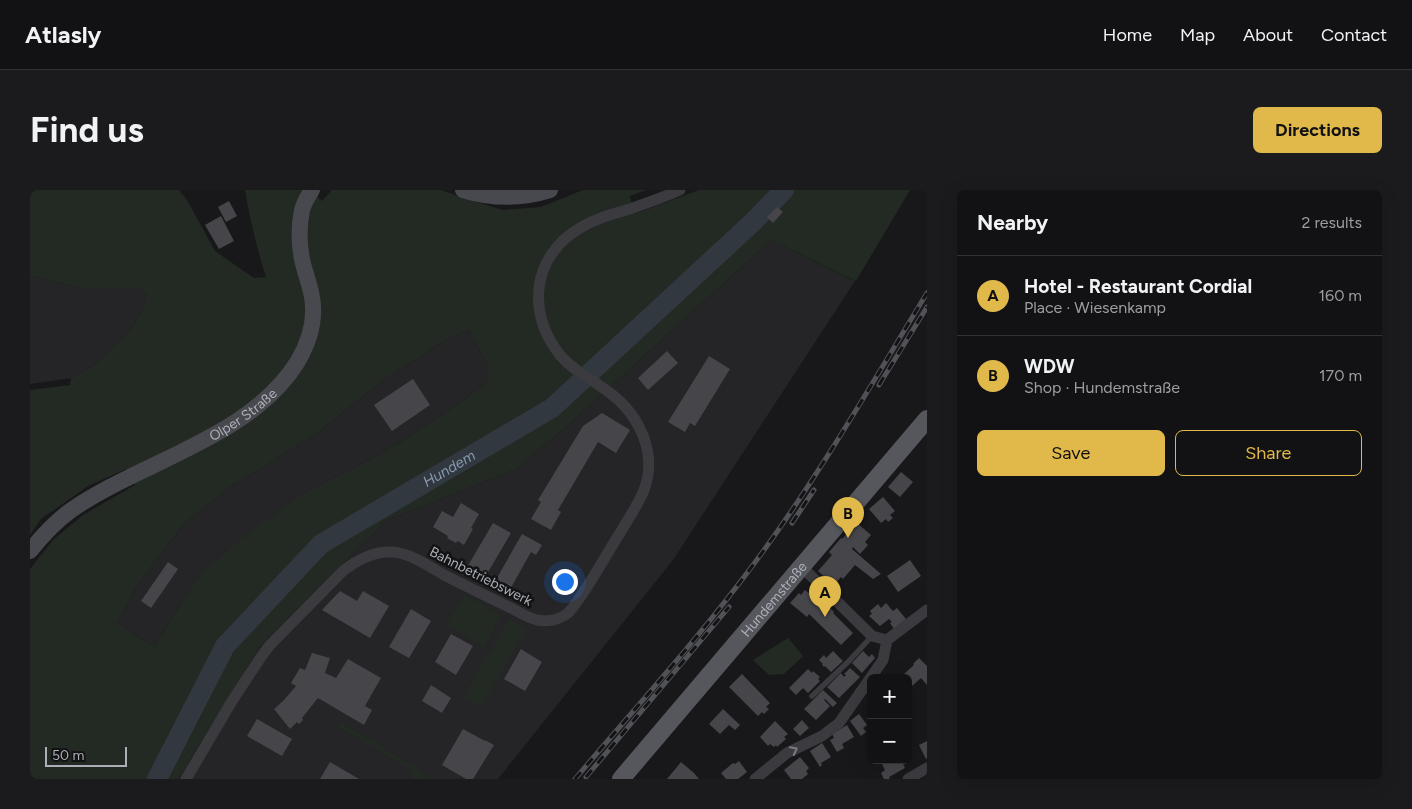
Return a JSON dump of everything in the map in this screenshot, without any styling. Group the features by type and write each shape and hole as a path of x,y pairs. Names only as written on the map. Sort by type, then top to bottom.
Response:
{"main road":[{"name":"Olper Straße","path":"30,551 45,533 69,511 101,492 222,431 260,403 286,377 298,361 312,326 312,297 302,258 300,226 302,209 312,190"},
{"path":"463,190 481,195 506,197 517,197 550,190"},
{"name":"Hundemstraße","path":"621,779 927,419"}],"street":[{"name":"Bahnbetriebswerk","path":"186,779 232,701 270,645 332,581 353,563 366,556 380,553 399,553 536,620 556,620 572,608 592,580 637,505 644,490 649,460 639,426 628,409 611,394 568,363 545,331 540,313 538,291 543,271 553,251 566,237 580,228 600,218 680,190"},
{"path":"802,567 872,636 887,640"},
{"path":"754,779 787,753 822,736 838,723 883,660 887,640 927,610"},
{"path":"908,779 926,770"}],"lane":[{"path":"812,696 872,636"}],"shaded area":[{"path":"30,190 179,190 187,200 215,251 254,278 266,277 254,234 245,190 310,190 322,201 332,190 441,190 503,210 541,207 583,190 646,190 630,196 634,214 699,190 910,190 856,281 771,240 566,427 516,469 387,520 261,645 178,779 30,779 30,569 53,540 83,515 135,485 126,469 88,486 41,519 30,535 30,390 70,385 71,378 93,366 131,329 143,311 147,296 140,288 82,288 30,274","holes":["468,330 488,366 488,381 461,402 399,443 307,491 242,538 202,574 154,647 117,623 137,585 184,524 233,485 313,436 382,381 444,341"]},
{"path":"771,240 855,281 673,560 498,779 178,779 261,645 387,520 516,469 566,427"},
{"path":"30,274 82,288 140,288 147,296 143,311 131,329 93,366 71,378 30,384"},
{"path":"468,330 488,366 488,381 461,402 399,443 307,491 180,605 154,647 117,623 137,585 184,524 233,485 313,436 382,381 444,341"},
{"path":"464,594 501,615 484,648 446,625"},
{"path":"509,619 527,629 481,707 463,697"},
{"path":"788,638 803,656 784,674 769,675 753,660"},
{"path":"340,722 429,775 426,779 410,779 414,772 338,726"}],"building":[{"path":"229,201 237,216 226,222 218,207"},
{"path":"777,207 783,212 773,223 767,217"},
{"path":"221,216 234,241 219,249 205,225"},
{"path":"667,351 678,363 648,390 638,378"},
{"path":"709,356 730,369 695,426 690,423 685,432 668,422"},
{"path":"413,379 430,405 392,431 374,405"},
{"path":"602,413 630,430 616,453 598,442 558,510 561,512 551,530 531,519 541,502 538,500 583,426"},
{"path":"901,472 913,482 900,497 888,487"},
{"path":"883,497 895,511 890,515 893,518 888,522 886,519 881,523 869,509"},
{"path":"461,503 479,514 464,545 447,538 448,536 433,527 442,511 453,517"},
{"path":"493,523 511,533 484,579 475,574 470,574 470,571 466,569"},
{"path":"857,523 871,535 865,542 868,545 860,554 853,547 852,549 881,574 873,579 855,565 843,579 841,577 834,585 818,571 832,555 829,552"},
{"path":"522,534 542,545 536,555 531,552 508,593 493,585"},
{"path":"910,560 921,576 898,592 887,576"},
{"path":"168,562 178,569 151,608 141,601"},
{"path":"805,590 809,593 811,591 827,605 853,633 841,645 809,614 807,617 790,603 799,593 801,595"},
{"path":"340,591 357,601 363,591 389,606 370,638 322,610"},
{"path":"886,603 893,611 897,608 906,619 894,629 889,619 880,626 869,616 872,614 870,611 878,604 881,608"},
{"path":"411,609 431,621 409,658 389,647"},
{"path":"451,634 473,646 456,675 435,662"},
{"path":"521,649 542,662 525,691 504,679"},
{"path":"833,651 843,661 831,672 819,660 824,655 826,658"},
{"path":"863,651 869,657 872,654 875,658 862,673 852,663"},
{"path":"312,653 330,658 325,673 336,678 348,659 381,678 365,706 372,710 364,725 318,698 302,718 303,720 299,724 297,722 290,729 274,709 296,686 291,683 300,668 305,670"},
{"path":"919,658 927,666 927,685 921,678 912,686 912,674 904,674"},
{"path":"850,668 860,677 839,698 827,687 841,673 844,677 846,675 844,674"},
{"path":"808,669 820,677 818,679 820,681 808,693 803,688 796,695 789,688"},
{"path":"742,674 770,703 766,707 769,709 764,714 762,712 758,716 729,687"},
{"path":"431,685 451,698 442,713 422,701"},
{"path":"823,690 837,703 833,707 825,699 830,706 816,720 804,709"},
{"path":"723,709 740,725 735,730 729,725 720,734 709,724"},
{"path":"859,714 867,725 863,728 866,732 861,736 850,721"},
{"path":"257,719 292,739 282,756 247,736"},
{"path":"802,720 809,728 800,736 793,729"},
{"path":"775,721 788,734 784,737 786,739 777,747 770,744 768,746 760,737"},
{"path":"847,725 854,737 842,744 844,748 837,752 830,740 834,738 832,734"},
{"path":"463,729 494,745 473,779 466,779 442,765"},
{"path":"927,741 927,758 926,759 919,745"},
{"path":"822,743 831,757 821,763 820,767 810,751"},
{"path":"800,757 809,768 806,771 808,774 802,779 791,779 784,770"},
{"path":"739,761 747,772 738,779 726,779 721,773 733,763 735,764"},
{"path":"330,762 359,779 320,779"},
{"path":"681,762 694,773 699,779 667,779"},
{"path":"882,764 903,764 905,768 889,777 889,779 884,779 881,773 885,770"}],"waterway":[{"name":"Hundem","path":"157,779 225,646 321,544 552,408 754,221 784,190"}],"railway":[{"path":"575,779 690,644 756,561 802,496 927,293"},
{"path":"879,385 927,307"},
{"path":"792,523 814,490"},
{"path":"586,777 729,607"}],"place":[{"name":"WDW","path":"848,538"},
{"name":"Hotel - Restaurant Cordial","path":"825,617"}]}
